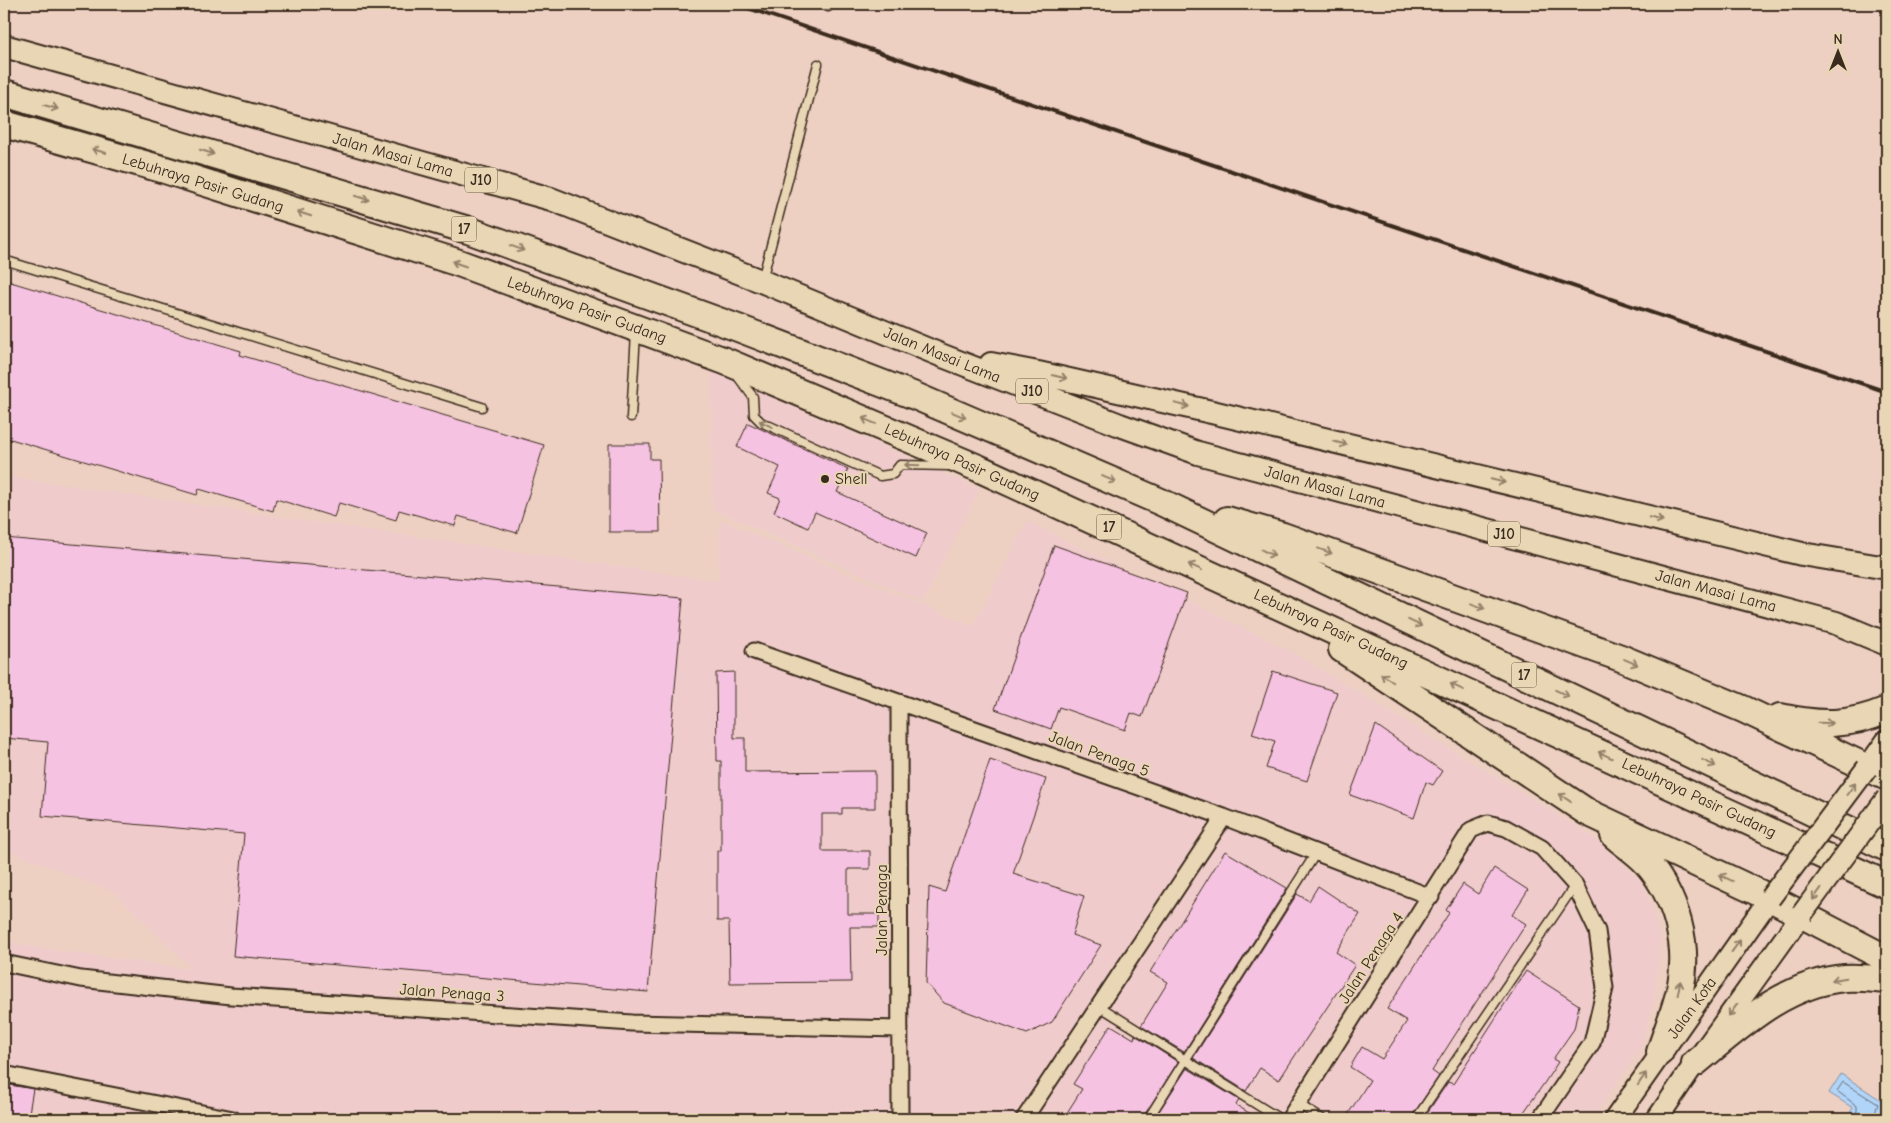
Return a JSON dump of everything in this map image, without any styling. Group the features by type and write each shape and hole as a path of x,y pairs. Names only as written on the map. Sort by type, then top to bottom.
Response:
{"highway":[{"name":"Lebuhraya Pasir Gudang","path":"4,94 468,230 738,328 915,396 1161,502 1887,848"},
{"name":"Lebuhraya Pasir Gudang","path":"4,124 165,170 456,262 726,361 978,468 1887,885"},
{"path":"1161,502 1283,536 1621,658 1743,709 1877,773"},
{"path":"1239,587 1367,664 1587,812 1645,861 1664,887 1677,914 1683,950 1680,988 1660,1052"},
{"path":"1743,709 1824,724 1860,721 1887,710"},
{"path":"1587,812 1770,898 1887,959"},
{"path":"1695,1063 1754,1015 1784,996 1814,984 1846,978 1887,980"}],"main road":[{"name":"Jalan Masai Lama","path":"4,46 551,199 1120,426 1207,455 1836,623 1887,644"},
{"path":"943,356 1038,372 1802,554 1887,568"},
{"path":"1120,426 1115,412 1116,404 1122,398 1134,394"},
{"name":"Jalan Kota","path":"1615,1119 1660,1052 1770,898 1877,773 1887,740"},
{"path":"1657,1119 1695,1063 1887,798"}],"street":[{"name":"Jalan Penaga 5","path":"754,651 1224,817 1431,897"},
{"name":"Jalan Penaga","path":"899,702 900,1119"},
{"path":"1024,1119 1224,817"},
{"name":"Jalan Penaga 4","path":"1289,1119 1431,897 1471,830 1488,823 1506,828 1542,848 1575,884"},
{"path":"1540,1119 1592,1043 1605,988 1597,931 1575,884"},
{"name":"Jalan Penaga 3","path":"4,963 81,979 231,996 632,1023 900,1028"},
{"path":"4,1074 233,1119"}],"lane":[{"path":"761,282 818,64"},
{"path":"4,260 482,406"},
{"path":"631,417 636,328"},
{"path":"726,361 753,397 754,411 757,419 880,476 893,474 900,465 978,468"},
{"path":"1148,1119 1316,852"},
{"path":"1416,1119 1575,884"},
{"path":"1099,1006 1280,1119"},
{"path":"1298,1104 1322,1119"}],"shaded area":[{"path":"711,370 980,489 923,602 712,509"},
{"path":"4,476 718,581 720,520 973,626 1027,521 1291,651 1591,835 1644,883 1661,937 1655,998 1641,1048 1592,1119 4,1119 4,940 38,948 192,969 115,893 4,849"}],"water":[{"path":"1841,1074 1887,1104 1877,1119 1846,1119 1853,1108 1829,1093"}],"building":[{"path":"4,280 241,351 240,355 544,445 517,533 458,516 455,526 399,510 396,520 339,503 334,517 276,499 273,511 199,489 197,495 4,437"},
{"path":"748,423 848,469 837,492 927,533 916,558 815,512 808,528 774,512 780,498 768,493 780,467 737,447"},
{"path":"609,444 650,444 650,459 659,459 660,532 609,532"},
{"path":"4,538 683,598 648,992 233,956 244,834 42,816 48,742 4,738"},
{"path":"1054,545 1187,593 1142,717 1131,713 1125,730 1059,707 1051,729 995,709"},
{"path":"1273,671 1337,692 1307,781 1266,768 1275,741 1252,734"},
{"path":"734,672 734,738 745,738 745,772 875,771 875,808 842,808 842,814 822,814 822,851 870,851 870,869 848,869 848,914 879,914 879,927 850,927 851,982 730,983 729,921 717,921 717,851 721,851 721,761 717,761 716,673"},
{"path":"1376,725 1442,771 1433,785 1426,782 1414,818 1350,795"},
{"path":"990,760 1046,779 1013,874 1084,896 1072,935 1101,945 1052,1022 1027,1034 944,1003 926,983 929,887 945,892"},
{"path":"1225,851 1287,888 1184,1052 1141,1026 1168,982 1150,972"},
{"path":"1494,868 1528,890 1512,915 1526,924 1432,1071 1439,1076 1410,1119 1345,1119 1370,1080 1350,1067 1362,1047 1382,1059 1407,1021 1387,1009 1449,913 1446,910 1463,884 1478,894"},
{"path":"1318,886 1360,914 1336,952 1355,965 1279,1080 1260,1068 1246,1091 1193,1058 1297,894 1309,901"},
{"path":"1526,971 1579,1005 1574,1029 1553,1059 1558,1062 1545,1082 1519,1119 1423,1119 1448,1082 1453,1084"},
{"path":"1111,1025 1134,1039 1135,1035 1178,1062 1142,1119 1063,1119 1082,1089 1073,1084"},
{"path":"1187,1068 1239,1100 1236,1105 1259,1119 1154,1119"},
{"path":"4,1084 33,1089 28,1119 4,1119"}],"railway":[{"path":"736,4 1887,392"}],"place":[{"name":"Shell","path":"825,479"}]}
